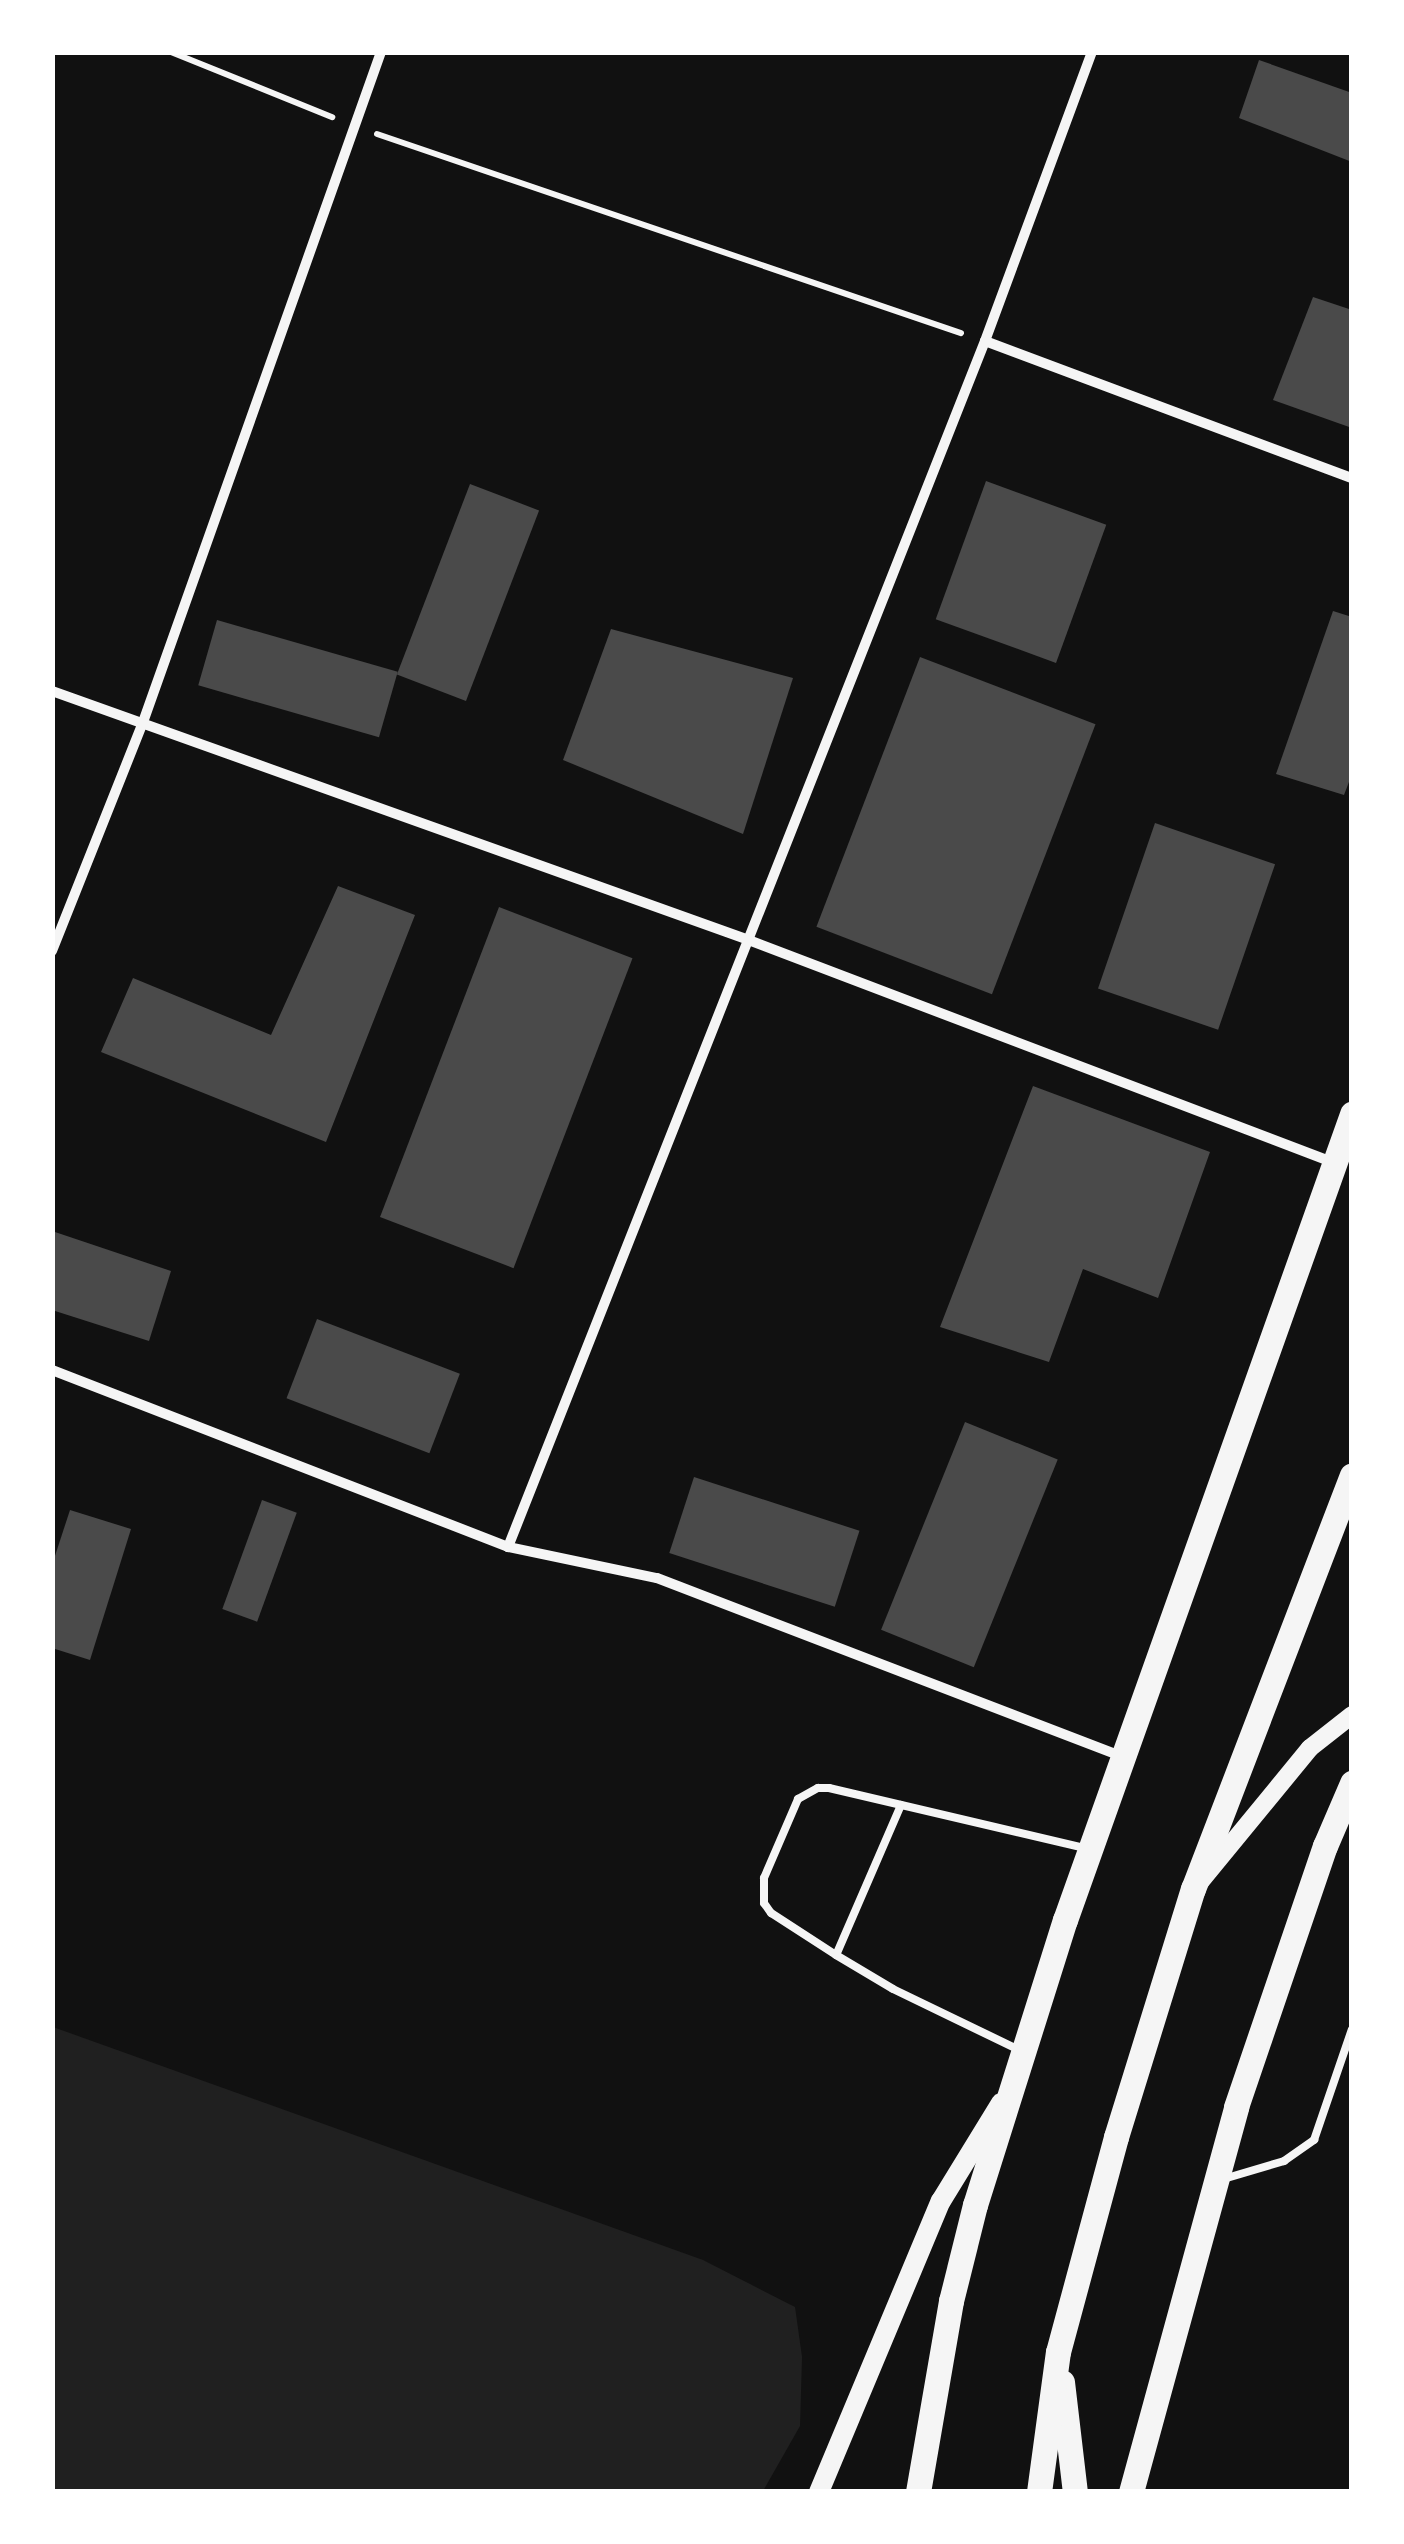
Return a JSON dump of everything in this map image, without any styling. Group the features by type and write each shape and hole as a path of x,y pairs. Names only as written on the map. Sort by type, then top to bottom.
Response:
{"main road":[{"path":"918,2492 951,2301 974,2205 1089,1849 1352,1114"},
{"path":"1039,2492 1058,2352 1116,2136 1193,1889 1352,1475"},
{"path":"1131,2492 1214,2181 1319,1862 1352,1783"},
{"path":"819,2492 940,2201 1013,2084"},
{"path":"1058,2352 1075,2492"}],"street":[{"path":"52,950 142,724 381,52"},
{"path":"508,1548 746,938 985,342 1092,52"},
{"path":"985,342 1352,478"},
{"path":"52,691 746,938 1333,1162"},
{"path":"52,1370 508,1548 657,1578 1122,1757"},
{"path":"1193,1889 1310,1748 1352,1714"}],"lane":[{"path":"1023,2052 893,1989 771,1913 764,1903 764,1878 798,1798 818,1788 1089,1849"},
{"path":"836,1955 901,1806"},
{"path":"1214,2181 1284,2161 1314,2140 1352,2028"}],"path":[{"path":"171,52 352,125 985,342"}],"shaded area":[{"path":"53,2027 703,2260 795,2307 802,2357 800,2426 763,2491 53,2491"}],"building":[{"path":"1259,60 1352,93 1352,162 1239,118"},
{"path":"1313,297 1352,310 1352,428 1273,400"},
{"path":"986,481 1106,525 1056,663 936,619"},
{"path":"470,484 539,511 466,701 397,674"},
{"path":"1333,611 1352,617 1352,774 1344,795 1276,774"},
{"path":"217,620 398,672 379,737 198,685"},
{"path":"611,629 793,678 743,834 563,760"},
{"path":"920,657 1096,724 992,994 816,927"},
{"path":"1155,823 1275,864 1218,1030 1098,988"},
{"path":"338,886 415,915 326,1142 101,1052 133,978 271,1035"},
{"path":"499,907 633,958 514,1268 380,1217"},
{"path":"1033,1086 1210,1152 1158,1298 1083,1269 1049,1362 940,1327"},
{"path":"52,1231 171,1271 149,1341 52,1310"},
{"path":"317,1319 460,1374 429,1453 287,1398"},
{"path":"965,1422 1058,1459 974,1667 881,1630"},
{"path":"694,1477 859,1531 835,1607 669,1553"},
{"path":"262,1500 297,1513 257,1622 222,1609"},
{"path":"70,1510 131,1529 90,1660 52,1648 52,1565"}]}
